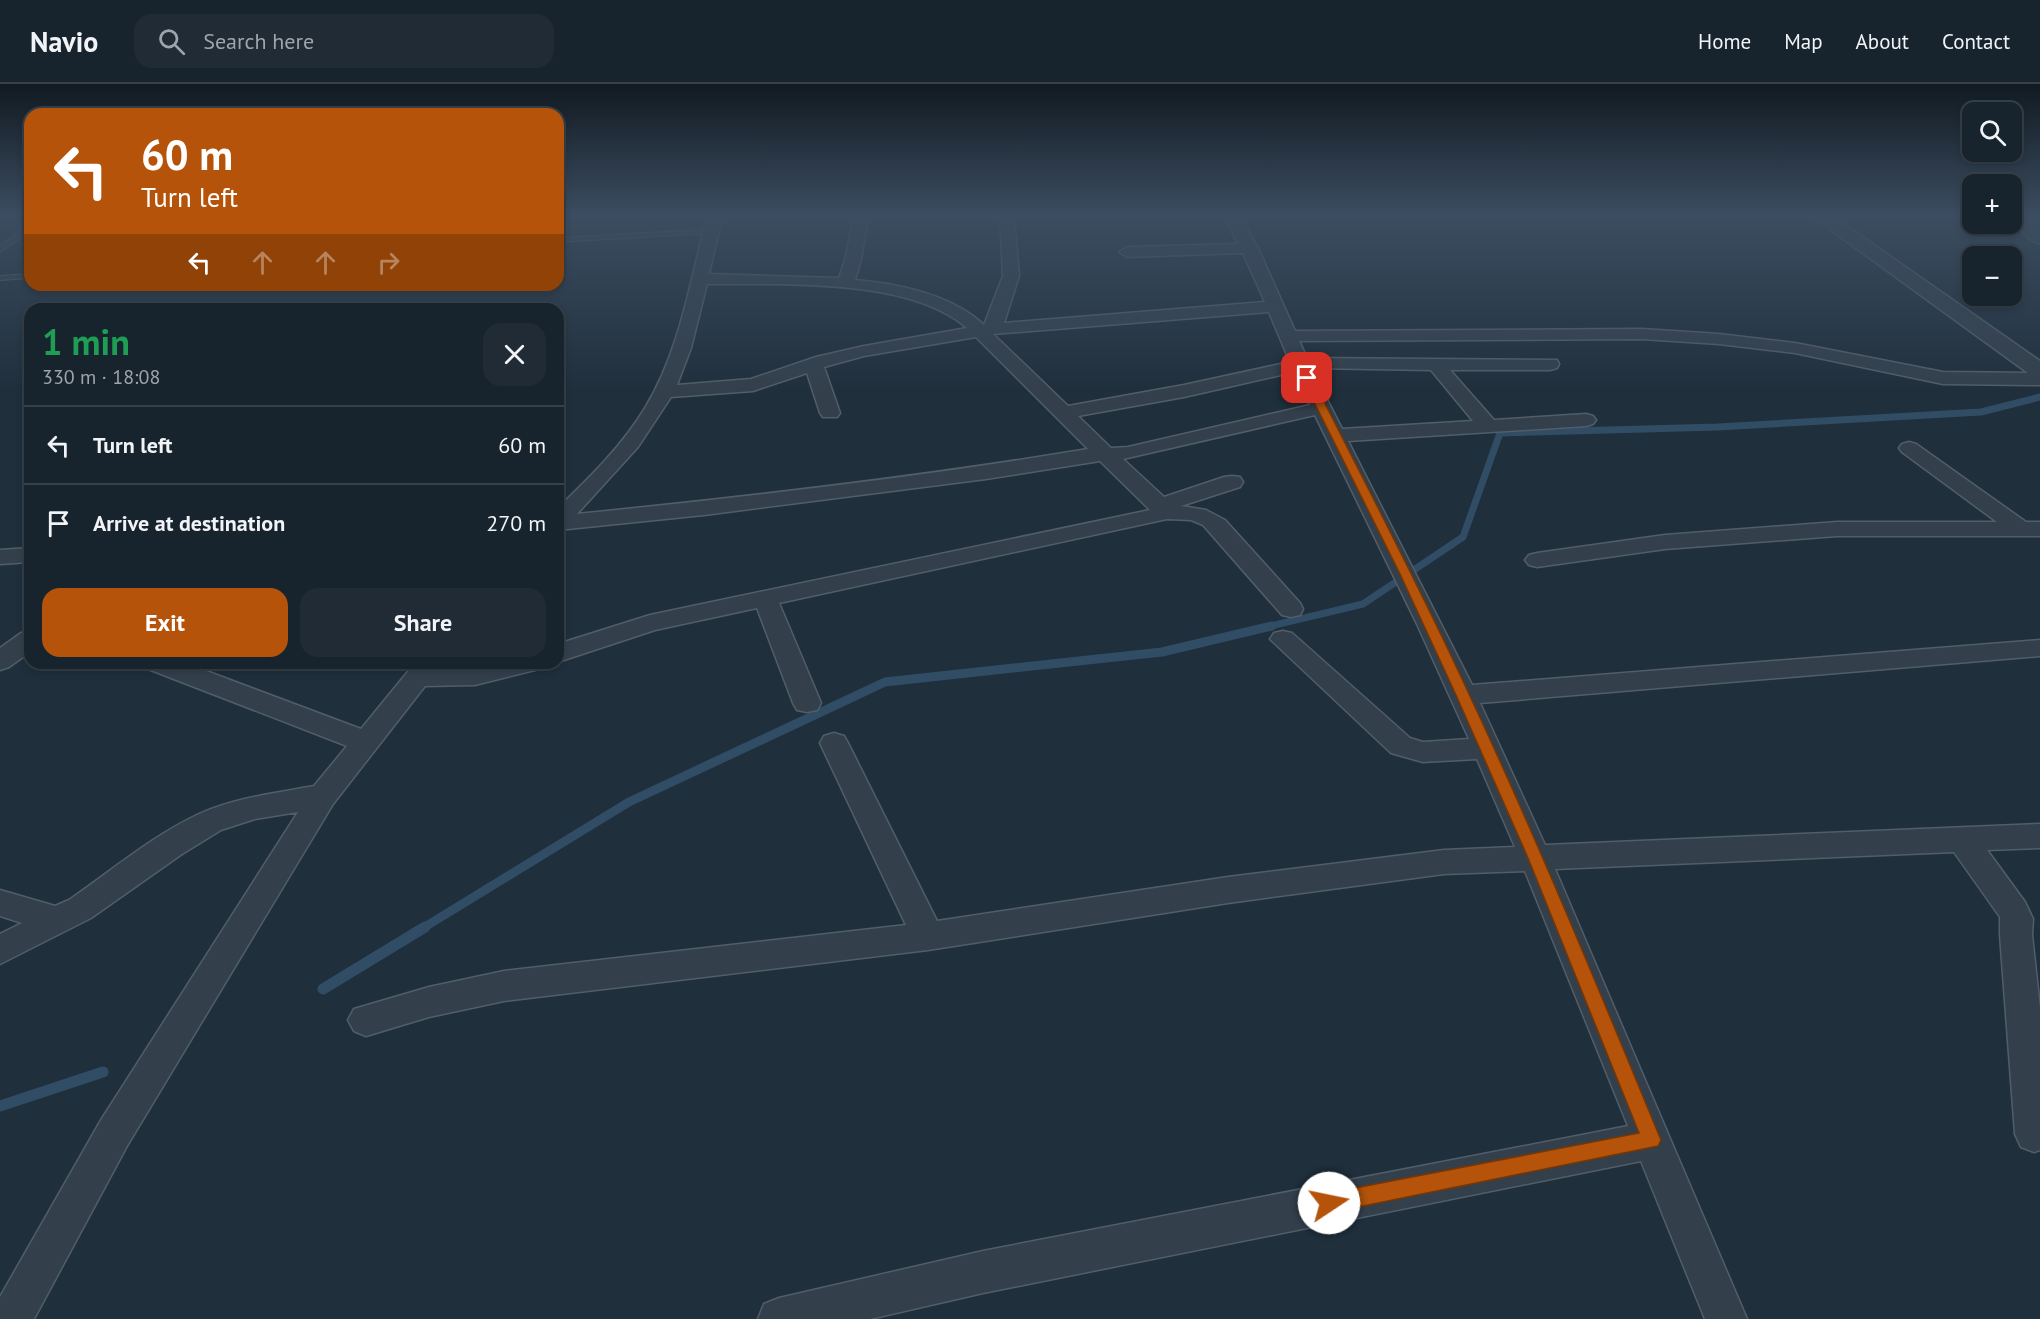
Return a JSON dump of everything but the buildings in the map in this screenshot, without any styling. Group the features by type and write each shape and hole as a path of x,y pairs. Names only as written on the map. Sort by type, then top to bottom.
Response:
{"street":[{"path":"568,503 632,441 665,392 677,361 701,275"},
{"path":"845,284 848,275"},
{"path":"985,330 1011,275"},
{"path":"1261,275 1321,408 1406,574 1463,695 1535,858 1726,1319"},
{"path":"1904,275 2040,370"},
{"path":"700,279 845,284 891,291 937,303 960,315 985,330 1104,454 1161,508 1207,516 1291,609"},
{"path":"665,392 753,385 814,365 882,347 985,330 1274,306"},
{"path":"1289,336 1610,333 1665,335 1795,348 1943,378 2040,379"},
{"path":"1064,413 1239,380 1283,370 1300,363 1324,361 1436,365 1550,364"},
{"path":"814,365 830,413"},
{"path":"1436,365 1488,425"},
{"path":"564,521 704,508 986,472 1088,455 1128,453 1321,408"},
{"path":"1335,436 1586,420"},
{"path":"1909,448 2031,529"},
{"path":"564,651 650,623 1157,516 1161,508 1232,482"},
{"path":"1537,560 1665,542 1837,529 2031,529"},
{"path":"0,557 24,555"},
{"path":"765,598 807,703"},
{"path":"1283,639 1401,746 1423,752 1486,748"},
{"path":"0,661 24,644"},
{"path":"1463,695 2040,648"},
{"path":"202,669 217,671 314,725 365,741"},
{"path":"11,1319 114,1133 323,796 422,670 475,676 505,669"},
{"path":"834,743 928,936"},
{"path":"0,950 58,921 103,893 171,845 210,822 255,808 323,796"},
{"path":"366,1020 429,1002 504,986 928,936 1240,888 1444,862 2040,836"},
{"path":"1962,839 2014,911 2017,919 2016,934 2034,1134"},
{"path":"0,903 58,921"},
{"path":"780,1319 983,1272 1651,1140"}],"lane":[{"path":"0,278 24,276"}],"waterway":[{"path":"1266,627 1363,604 1463,537 1500,433 1718,427 1981,412 2040,397"},
{"path":"423,928 629,802 885,682 1162,652 1272,626"},
{"path":"323,989 425,927"},
{"path":"0,1106 103,1072"}],"route":[{"path":"1307,378 1406,574 1463,695 1535,858 1651,1140 1329,1203"}]}
